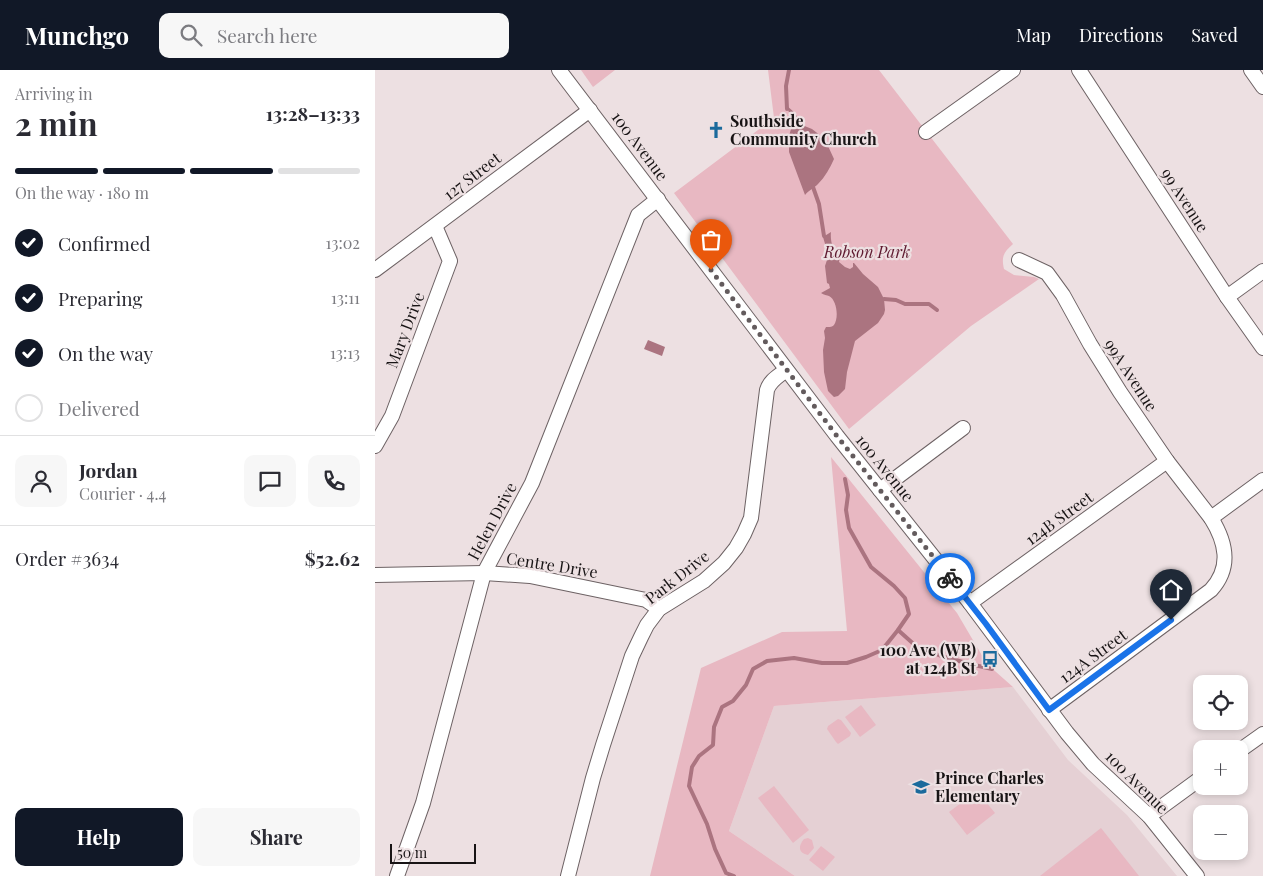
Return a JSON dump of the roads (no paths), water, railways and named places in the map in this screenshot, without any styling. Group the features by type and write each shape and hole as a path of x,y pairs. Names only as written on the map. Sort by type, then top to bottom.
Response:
{"street":[{"name":"100 Avenue","path":"559,70 786,370 970,604 1049,710 1093,764 1149,816 1197,876"},
{"path":"926,132 1013,70"},
{"name":"99 Avenue","path":"1079,70 1227,297 1263,348"},
{"path":"1251,70 1263,87"},
{"name":"127 Street","path":"375,270 591,110"},
{"name":"Helen Drive","path":"397,876 423,803 484,573 531,483 638,214 658,199"},
{"name":"Mary Drive","path":"375,446 392,416 451,261 435,226"},
{"name":"99A Avenue","path":"1019,260 1047,272 1063,295 1090,344 1120,392 1167,461 1211,518"},
{"path":"1227,297 1263,270"},
{"name":"Park Drive","path":"569,876 593,778 632,656 647,625 659,609 693,589 714,572 731,556 744,534 751,518 768,385 786,370"},
{"path":"881,490 963,428"},
{"name":"124B Street","path":"970,604 1167,461"},
{"path":"1211,518 1263,480"},
{"name":"124A Street","path":"1049,710 1216,585 1223,572 1225,559 1221,540 1211,518"},
{"name":"Centre Drive","path":"375,575 484,573 529,576 646,600 659,609"},
{"path":"1248,745 1263,734"},
{"path":"1149,816 1193,784"}],"waterway":[{"path":"787,109 786,86 789,70"},
{"path":"813,187 819,204 824,236"},
{"path":"884,299 896,300 905,304 929,304 937,310"},
{"path":"734,876 726,873 715,849 707,824 689,786 692,767 699,756 713,745 714,727 722,707 733,701 746,685 753,669 767,661 794,658 822,663 847,663 866,657 882,650 909,614 905,598 871,567 849,528 846,510 848,495 845,479"},
{"path":"898,630 917,647 941,656 992,669"}],"place":[{"name":"Southside Community Church","path":"716,130"},
{"name":"100 Ave (WB) at 124B St","path":"990,659"},
{"name":"Prince Charles Elementary","path":"921,787"}],"park label":[{"name":"Robson Park","path":"867,252"}]}
